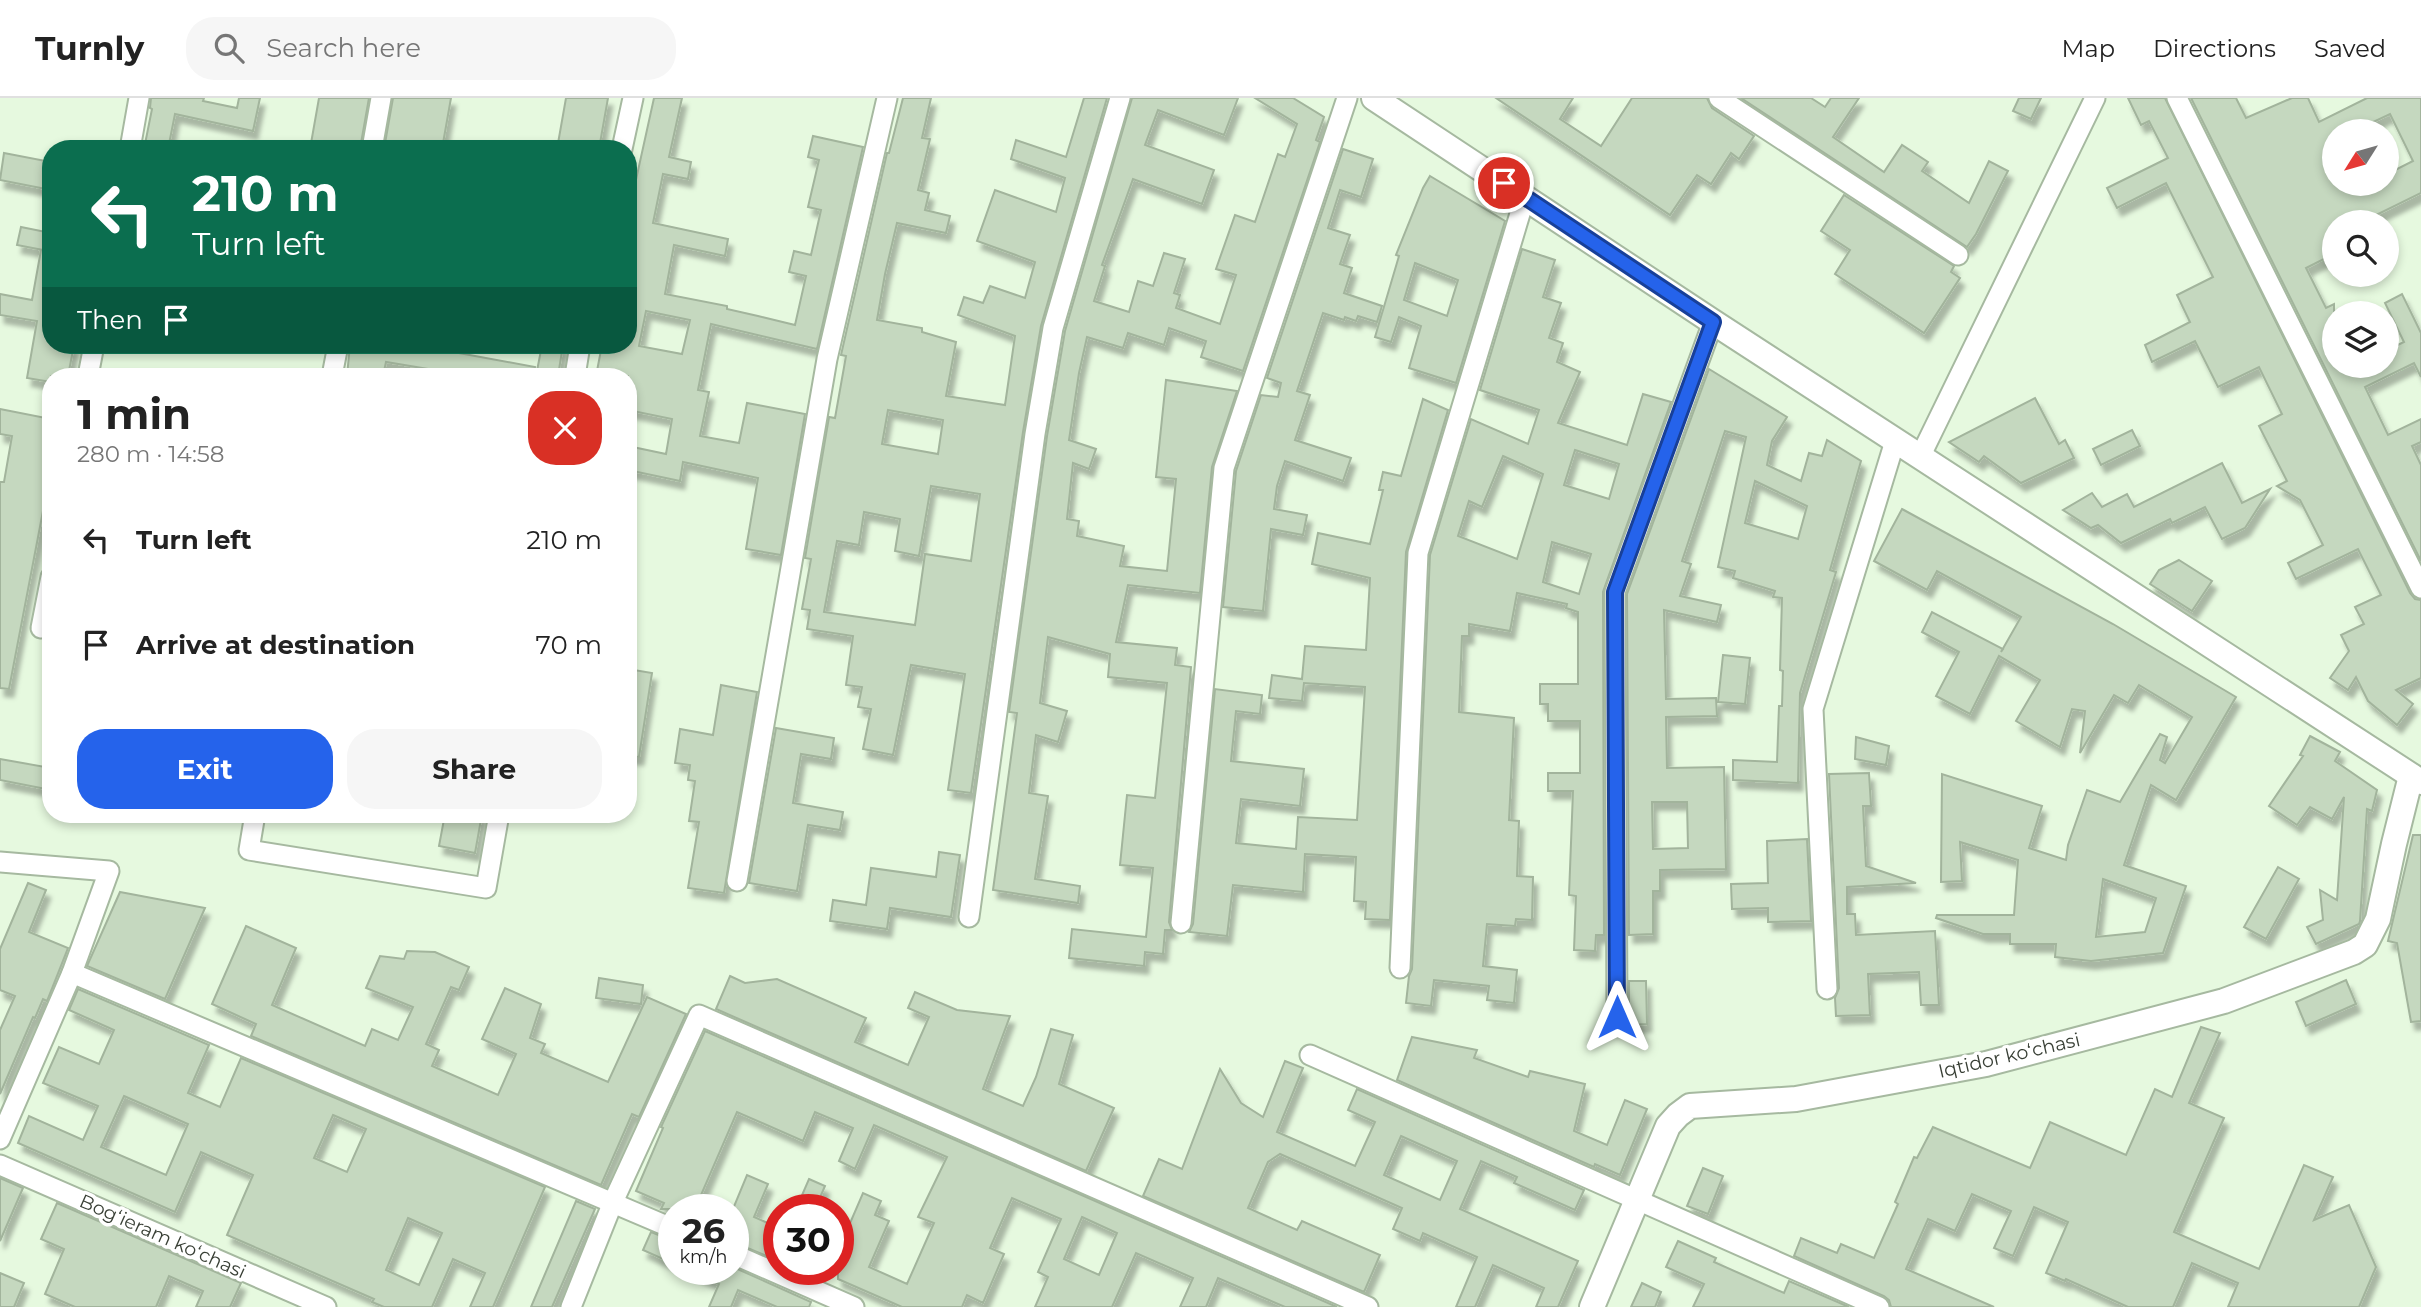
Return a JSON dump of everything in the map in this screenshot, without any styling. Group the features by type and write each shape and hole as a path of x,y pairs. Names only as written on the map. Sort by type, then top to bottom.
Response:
{"street":[{"path":"132,140 139,98"},
{"path":"374,140 381,98"},
{"path":"624,140 633,98"},
{"path":"737,881 827,359 887,98"},
{"path":"969,918 1035,434 1054,328 1120,98"},
{"path":"1181,923 1224,468 1347,98"},
{"path":"1374,98 2416,779"},
{"path":"1719,98 1958,255"},
{"path":"1920,457 2095,98"},
{"path":"2177,98 2421,588"},
{"path":"1400,968 1418,553 1525,197"},
{"path":"1617,1017 1615,592 1713,322"},
{"path":"1827,989 1813,709 1895,441"},
{"path":"41,628 42,623"},
{"name":"Iqtidor koʻchasi","path":"1592,1307 1668,1126 1690,1106 1796,1099 1986,1064 2224,1000 2354,952 2365,945 2378,919 2393,844 2416,779"},
{"path":"254,823 249,850 486,888 497,823"},
{"path":"0,862 108,871 72,973 0,1139"},
{"path":"72,973 658,1221"},
{"path":"571,1307 613,1202 699,1015 1368,1307"},
{"path":"1310,1055 1878,1307"},
{"name":"Bogʻieram koʻchasi","path":"0,1165 326,1307"},
{"path":"749,1261 854,1307"}],"building":[{"path":"151,98 204,98 203,101 237,108 239,98 260,98 253,131 175,114 170,140 146,140 152,109"},
{"path":"319,98 369,98 362,140 312,140"},
{"path":"393,98 451,98 444,140 386,140"},
{"path":"566,98 608,98 601,140 559,140"},
{"path":"654,98 682,98 669,157 691,162 688,179 663,174 653,223 728,239 725,256 674,245 665,294 727,306 727,309 795,325 806,276 789,272 794,251 811,255 821,210 808,207 819,160 808,157 813,136 863,147 817,349 711,324 698,390 709,392 700,436 739,443 747,403 805,414 781,555 746,549 758,478 683,462 680,481 637,472 637,448 666,454 672,419 637,412 637,368 598,368 600,354 637,354 637,175","holes":["646,311 690,320 682,354 639,346"]},
{"path":"903,98 931,98 922,138 930,139 918,190 929,193 925,210 950,216 946,233 897,223 877,320 922,328 922,332 956,342 946,396 1005,405 1015,336 958,315 964,297 983,303 990,286 1025,298 1035,262 977,241 995,190 1056,212 1065,178 1011,159 1016,140 1066,157 1084,98 1107,98 1041,326 971,793 948,790 965,674 911,665 893,755 863,749 871,709 858,707 862,687 846,685 853,636 807,629 810,610 802,609 811,559 805,558 829,417 835,418 846,356 841,355","holes":["888,410 943,420 938,454 882,444","931,486 980,494 971,561 925,554 915,625 824,612 837,541 859,545 864,512 900,519 895,551 919,556"]},
{"path":"1132,98 1238,98 1224,135 1158,110 1145,145 1214,170 1202,204 1133,179 1102,265 1105,266 1094,301 1129,312 1138,281 1153,286 1164,253 1185,259 1174,293 1180,295 1176,308 1220,324 1236,275 1216,269 1235,215 1255,222 1278,154 1285,157 1297,124 1255,98 1293,98 1324,117 1316,140 1320,142 1243,371 1201,357 1206,341 1169,328 1164,345 1128,333 1123,348 1087,337 1079,373 1069,440 1096,449 1089,469 1073,463 1067,519 1079,521 1077,536 1124,546 1120,566 1167,571 1176,479 1156,477 1166,380 1237,391 1212,467 1200,593 1128,585 1116,642 1177,648 1175,665 1191,667 1169,922 1172,930 1165,930 1163,954 1145,952 1144,966 1069,958 1072,929 1146,937 1153,868 1120,865 1127,795 1155,798 1167,683 1108,677 1110,654 1048,637 1040,703 1067,711 1058,742 1036,735 1029,793 1048,796 1035,879 1080,886 1078,903 993,890 1017,713 1009,712 1047,436 1065,331"},
{"path":"1496,98 1573,98 1560,119 1601,146 1632,98 1707,98 1712,108 1754,136 1739,159 1731,153 1711,184 1697,175 1670,215"},
{"path":"1741,98 1811,98 1825,107 1831,98 1859,98 1833,137 1884,172 1902,145 1928,162 1922,171 1969,203 1989,161 2008,171 1967,247"},
{"path":"2019,98 2041,98 2031,119 2013,111"},
{"path":"2128,98 2165,98 2410,593 2415,599 2421,600 2421,678 2396,690 2413,704 2397,725 2368,701 2356,677 2348,690 2330,678 2349,651 2341,635 2364,624 2355,607 2381,595 2358,549 2296,579 2288,563 2323,545 2300,500 2277,486 2287,481 2259,426 2282,414 2259,367 2218,387 2195,341 2152,362 2145,345 2190,322 2177,295 2213,277 2166,183 2117,208 2107,188 2168,158 2149,121 2141,125"},
{"path":"2191,98 2236,98 2246,118 2292,98 2308,98 2319,122 2322,120 2322,196 2399,196 2399,168 2413,161 2399,132 2399,119 2392,119 2390,114 2379,119 2325,119 2367,98 2421,98 2421,193 2386,210 2322,210 2322,260 2306,268 2322,301 2322,362"},
{"path":"1343,149 1373,159 1361,197 1340,190 1328,228 1350,235 1340,264 1352,268 1344,293 1382,306 1377,322 1358,316 1356,321 1345,317 1344,320 1323,313 1297,391 1310,395 1295,440 1351,458 1343,481 1285,461 1277,486 1274,509 1307,515 1303,535 1271,529 1263,611 1223,607 1236,471 1261,395 1278,397 1281,383 1267,378"},
{"path":"4,153 42,160 42,188 0,180"},
{"path":"1430,176 1505,221 1456,383 1409,368 1421,326 1399,317 1391,342 1375,337 1399,256 1396,255","holes":["1415,263 1458,280 1447,316 1404,300"]},
{"path":"1844,195 1954,266 1951,272 1960,278 1924,333 1835,274 1850,250 1821,231"},
{"path":"21,227 42,231 42,250 17,245"},
{"path":"1522,249 1555,260 1543,297 1561,303 1549,338 1563,343 1557,362 1580,372 1558,423 1627,445 1643,394 1671,402 1603,592 1604,935 1596,935 1595,951 1574,950 1576,896 1569,895 1573,791 1548,791 1548,773 1580,773 1580,721 1548,721 1548,704 1540,704 1540,684 1578,684 1578,612 1566,608 1567,604 1517,593 1510,631 1469,624 1469,636 1462,636 1459,712 1514,718 1509,820 1519,821 1517,876 1533,877 1532,920 1516,919 1515,926 1487,924 1483,966 1517,970 1514,1003 1487,1000 1489,986 1434,980 1431,1006 1406,1003 1412,969 1430,555 1471,419 1528,444 1539,410 1480,390","holes":["1575,450 1619,464 1609,499 1564,485","1503,456 1543,474 1517,559 1458,536 1469,501 1482,507","1552,542 1591,554 1579,594 1543,582"]},
{"path":"41,250 42,354 72,354 70,368 42,368 42,380 27,378 37,321 0,315 0,294 32,300"},
{"path":"2402,294 2421,333 2421,377 2414,363 2399,370 2399,344 2404,342 2399,332 2399,301 2389,301"},
{"path":"349,354 464,354 535,367 422,368 386,362 385,368 348,368"},
{"path":"540,354 562,354 559,368 538,368"},
{"path":"1709,369 1787,417 1772,441 1767,465 1801,481 1809,453 1822,456 1827,440 1861,461 1830,570 1836,572 1800,693 1798,783 1733,780 1733,760 1777,762 1779,706 1782,706 1782,598 1773,597 1775,591 1733,578 1735,571 1718,567 1746,437 1725,431 1682,561 1691,564 1680,596 1721,605 1717,622 1664,610 1666,699 1716,698 1717,716 1666,717 1667,768 1724,767 1726,869 1660,870 1660,891 1653,891 1653,934 1629,935 1627,594","holes":["1755,481 1807,506 1798,539 1745,523","1652,802 1687,802 1688,848 1653,849"]},
{"path":"2330,378 2383,378 2365,387 2388,435 2421,419 2421,442 2412,446 2421,465 2421,561"},
{"path":"2035,398 2059,444 2065,440 2074,458 2021,483 1984,456 1979,462 1949,442"},
{"path":"1423,399 1448,410 1406,552 1390,920 1365,919 1366,902 1354,901 1356,857 1305,854 1303,892 1233,885 1227,936 1189,932 1193,924 1215,689 1262,695 1260,714 1236,711 1231,761 1304,769 1300,806 1241,799 1236,843 1296,849 1298,817 1357,820 1365,687 1304,683 1302,701 1269,698 1272,675 1302,679 1305,646 1366,650 1370,578 1312,564 1318,533 1370,544 1383,490 1379,490 1383,472 1401,476"},
{"path":"0,409 42,417 42,516 9,689 0,688 0,482 4,482 12,436 0,434"},
{"path":"2132,430 2140,446 2101,465 2093,449"},
{"path":"2222,463 2242,503 2270,489 2245,528 2222,539 2205,507 2172,523 2170,519 2121,543 2098,525 2091,528 2063,510 2092,493 2102,507 2127,494 2134,507"},
{"path":"1902,509 2113,624 2236,697 2176,800 2151,785 2124,865 2186,886 2163,953 2091,961 2055,957 2056,944 2010,944 2010,934 1983,934 1936,918 1937,915 2014,915 2018,860 1960,842 1962,881 1941,882 1942,774 2042,806 2029,848 2066,860 2068,845 2087,790 2120,802 2160,734 2167,737 2160,760 2165,763 2192,717 2139,685 2128,703 2114,695 2080,753 2085,711 2072,709 2060,747 2016,721 2040,680 1999,656 1970,714 1936,696 1959,652 1922,632 1932,612 2003,649 2021,617 1937,571 1927,590 1874,561","holes":["2103,879 2156,898 2145,932 2096,937"]},
{"path":"2179,560 2212,581 2192,611 2150,584 2159,570"},
{"path":"1723,655 1750,658 1745,704 1718,702"},
{"path":"637,670 652,673 637,757"},
{"path":"721,685 757,692 724,893 688,888 699,822 689,821 695,781 688,780 690,765 675,763 680,729 713,735"},
{"path":"776,728 834,738 831,759 801,754 793,803 843,812 840,830 808,825 797,891 749,883"},
{"path":"2310,736 2340,752 2335,761 2377,790 2372,811 2367,809 2359,924 2316,944 2307,927 2323,920 2320,890 2337,900 2344,797 2332,819 2310,807 2297,825 2269,806 2303,756 2300,755"},
{"path":"1856,737 1889,746 1886,765 1855,759"},
{"path":"0,759 42,766 42,788 0,780"},
{"path":"1869,773 1871,806 1863,806 1866,866 1916,883 1847,887 1847,914 1855,914 1856,935 1935,931 1939,1005 1921,1005 1919,972 1868,974 1870,1015 1836,1016 1835,998 1839,988 1829,774"},
{"path":"443,823 480,823 475,853 439,846"},
{"path":"2413,835 2421,835 2421,1021 2411,1022 2397,943 2388,941"},
{"path":"1807,839 1811,921 1768,922 1768,908 1732,909 1731,884 1768,883 1767,841"},
{"path":"939,852 960,855 951,917 890,908 887,929 830,921 833,900 866,905 871,868 936,877"},
{"path":"2278,867 2299,879 2266,939 2244,927"},
{"path":"28,883 46,890 29,932 68,948 47,1001 43,999 35,1018 33,1017 0,1094 0,1030 15,996 0,990 0,949"},
{"path":"120,892 205,908 165,999 87,966"},
{"path":"246,926 296,948 272,1005 365,1046 372,1029 398,1040 413,1007 366,988 380,956 404,959 407,951 435,952 469,967 459,990 451,987 426,1044 439,1050 432,1066 498,1095 516,1054 482,1039 505,988 541,1004 530,1038 545,1044 541,1053 608,1082 647,997 686,1014 639,1117 632,1114 601,1185 251,1036 256,1024 212,1004"},
{"path":"730,976 745,983 777,979 866,1018 855,1042 908,1065 929,1017 908,1008 915,992 957,1010 1010,1016 983,1089 1023,1106 1036,1077 1051,1029 1073,1035 1059,1084 1114,1108 1086,1171 716,1009"},
{"path":"599,978 643,985 641,1004 596,998"},
{"path":"2346,980 2356,1004 2306,1026 2296,1002"},
{"path":"1629,981 1646,981 1647,1024 1629,1025"},
{"path":"78,989 209,1045 188,1093 220,1107 241,1058 545,1187 493,1307 470,1307 485,1273 453,1259 432,1307 384,1307 372,1302 374,1299 227,1235 253,1175 201,1152 175,1212 18,1143 29,1116 83,1140 98,1106 43,1083 59,1047 99,1064 114,1030 69,1010","holes":["124,1096 188,1124 166,1175 101,1147","333,1115 366,1129 347,1172 314,1158","408,1218 442,1233 419,1285 386,1270"]},
{"path":"2201,1027 2220,1033 2189,1103 2224,1118 2174,1232 2259,1269 2304,1165 2333,1177 2314,1220 2349,1205 2376,1267 2359,1307 2228,1307 2238,1283 2192,1263 2173,1307 2128,1307 2066,1279 2065,1281 2046,1273 2068,1222 2034,1207 2013,1256 1994,1248 2011,1211 1972,1194 1955,1231 1928,1219 1906,1269 1994,1307 1891,1307 1884,1296 1794,1256 1801,1238 1837,1253 1841,1244 1874,1258 1898,1204 1895,1202 1914,1157 1917,1158 1933,1127 2030,1168 2050,1122 2126,1155 2155,1089 2172,1097"},
{"path":"705,1031 1337,1307 1285,1307 1218,1278 1206,1307 1180,1307 1193,1278 1136,1253 1112,1307 1035,1307 1048,1277 1038,1272 1061,1219 1012,1198 990,1248 1004,1254 983,1303 967,1295 962,1307 902,1307 852,1285 854,1285 854,1214 863,1193 881,1201 875,1215 889,1221 869,1267 907,1284 934,1223 918,1217 947,1157 874,1125 855,1169 839,1161 853,1128 815,1112 803,1141 737,1112 701,1194 658,1194 658,1200 636,1191 663,1128 661,1127","holes":["1082,1217 1117,1233 1099,1275 1064,1259"]},
{"path":"1412,1037 1477,1050 1474,1058 1528,1077 1530,1071 1585,1084 1574,1131 1607,1145 1625,1100 1647,1109 1620,1175 1595,1164 1594,1167 1397,1080"},
{"path":"1285,1061 1303,1068 1277,1132 1355,1166 1375,1122 1348,1110 1357,1089 1584,1190 1575,1210 1514,1183 1517,1177 1481,1161 1460,1209 1578,1261 1558,1307 1536,1307 1544,1288 1493,1265 1475,1307 1456,1307 1477,1257 1423,1233 1420,1241 1393,1229 1402,1208 1280,1154 1268,1162 1248,1208 1297,1230 1302,1221 1380,1255 1364,1292 1143,1196 1159,1159 1182,1169 1220,1069 1241,1103 1263,1117","holes":["1401,1136 1457,1161 1440,1200 1384,1175"]},
{"path":"1703,1168 1723,1176 1708,1214 1687,1206"},
{"path":"747,1175 768,1184 754,1217 763,1221 763,1254 749,1249 749,1194 739,1194"},
{"path":"0,1178 23,1188 0,1241"},
{"path":"809,1179 825,1186 822,1194 802,1194"},
{"path":"576,1201 595,1209 552,1307 531,1307"},
{"path":"57,1203 241,1283 230,1307 196,1307 203,1291 169,1276 156,1307 75,1307 45,1294 64,1249 41,1239"},
{"path":"651,1232 658,1235 658,1257 643,1250"},
{"path":"1678,1241 1716,1258 1714,1262 1784,1293 1789,1281 1849,1307 1693,1307 1704,1284 1666,1267"},
{"path":"0,1273 24,1283 14,1307 0,1307"},
{"path":"749,1274 763,1280 763,1285 773,1285 811,1302 809,1307 777,1307 738,1290 731,1307 709,1307 719,1285 749,1285"},
{"path":"1642,1283 1661,1292 1655,1307 1631,1307"}],"route":[{"path":"1504,183 1713,322 1615,592 1617,1017"}]}
